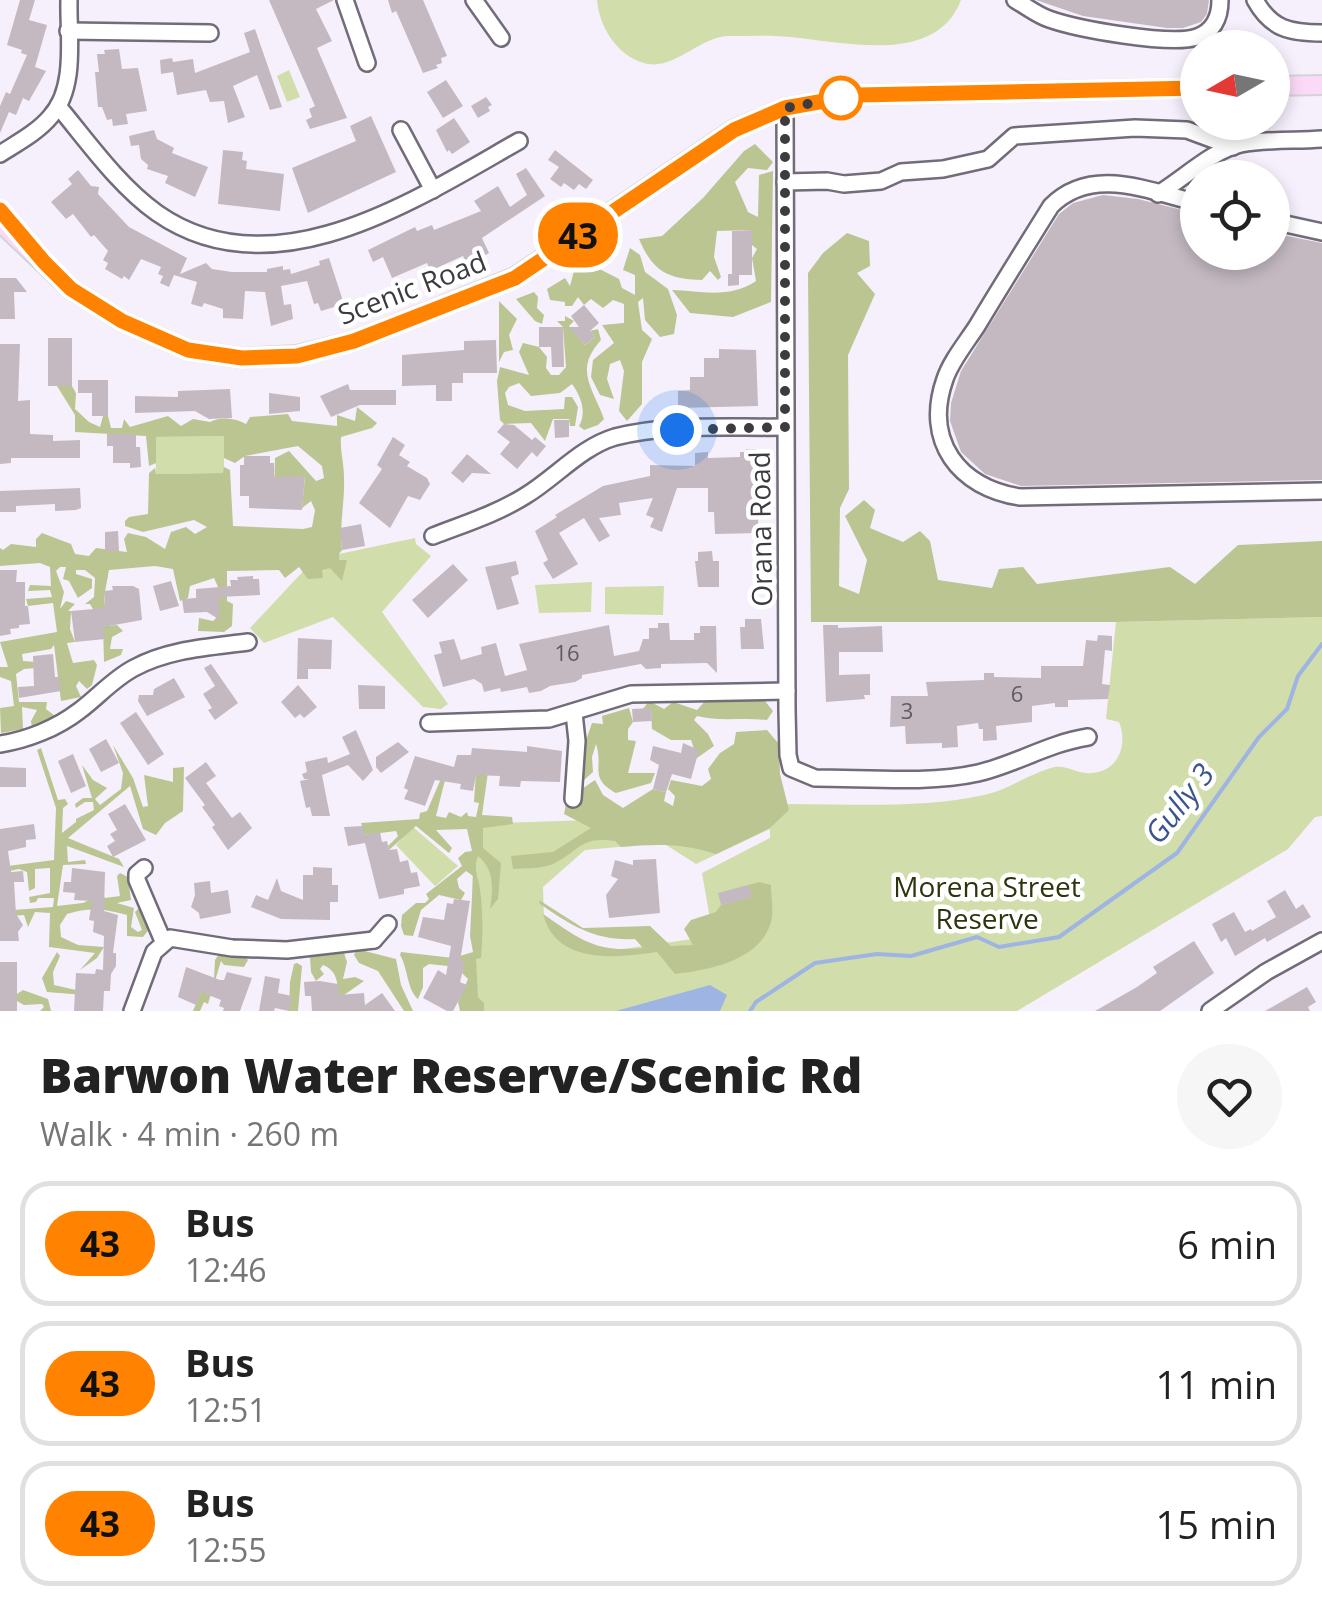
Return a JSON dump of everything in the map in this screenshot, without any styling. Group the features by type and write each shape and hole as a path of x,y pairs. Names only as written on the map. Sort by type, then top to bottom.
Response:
{"main road":[{"path":"1290,86 1322,85"},
{"name":"Scenic Road","path":"0,222 71,289 122,321 188,350 246,358 297,356 328,350 515,278 734,130 785,108 858,95 1180,88"},
{"name":"Scenic Road","path":"0,210 44,262"}],"street":[{"path":"0,154 52,116 58,106 66,86 69,0"},
{"path":"345,0 366,63"},
{"path":"474,0 501,38"},
{"path":"1015,0 1046,18 1085,29 1182,40 1200,37 1212,28 1220,13 1220,0"},
{"path":"1255,0 1265,18 1280,29 1322,33"},
{"path":"68,31 210,33"},
{"path":"58,106 122,181 158,213 188,230 241,246 273,246 318,238 433,190 519,140"},
{"name":"Orana Road","path":"785,108 787,691 791,768 815,778 971,774 1000,767 1062,741 1088,737"},
{"path":"785,182 827,181 847,190 901,172 942,169 988,159 1014,136 1135,128 1187,130 1233,147"},
{"path":"402,130 433,190"},
{"path":"0,165 28,135"},
{"path":"1158,194 1233,147 1322,139"},
{"path":"1180,199 1115,183 1088,183 1064,192 1050,206 946,376 938,418 952,460 982,486 1020,497 1322,492"},
{"path":"1290,224 1322,232"},
{"path":"433,536 502,510 584,453 616,437 658,430 785,427"},
{"path":"0,744 59,724 123,675 152,660 191,649 248,642"},
{"path":"429,723 549,719 632,694 787,691"},
{"path":"573,798 577,741 574,714"},
{"path":"144,868 136,878 163,941"},
{"path":"132,1011 154,952 163,941 178,938 224,947 286,950 380,943 388,924"},
{"path":"1210,1011 1266,972 1322,941"}],"green space":[{"path":"597,0 961,0 949,21 910,42 862,45 782,36 729,36 655,64 634,59 618,47 601,20"},
{"path":"289,70 300,97 287,102 277,76"},
{"path":"755,144 773,162 767,170 748,168 735,182 748,212 758,217 759,175 773,171 771,302 733,317 690,313 672,290 725,292 756,281 752,258 757,249 752,245 751,230 717,231 714,257 721,277 718,280 710,271 702,280 663,272 639,239 662,236"},
{"path":"847,233 869,241 870,266 857,273 875,294 848,355 849,489 840,508 839,586 859,594 867,560 845,516 864,500 875,510 870,528 903,542 920,531 930,541 938,580 992,588 999,569 1023,567 1037,584 1170,567 1195,584 1238,545 1322,541 1322,617 811,622 808,273 823,253"},
{"path":"630,248 640,255 645,272 668,289 677,315 674,334 660,337 645,320 643,298 638,302 642,330 652,339 642,362 642,404 627,421 619,411 624,371 620,360 610,364 607,379 614,399 600,395 591,377 593,360 614,343 602,325 624,323 624,304 613,300 603,308 591,299 584,305 578,297 572,306 565,306 565,302 550,300 547,289 565,278 570,286 574,271 586,262 619,279 622,288 635,295 635,275 623,270"},
{"path":"534,292 538,297 537,308 544,315 542,324 516,299"},
{"path":"499,301 517,319 509,335 513,350 504,352 499,362"},
{"path":"565,316 574,321 569,326 585,345 595,337 590,331 598,329 601,340 588,360 587,369 604,419 584,430 579,426 582,405 572,384 560,393 531,396 519,383 509,387 505,393 508,405 525,411 564,409 565,397 572,397 578,407 575,426 570,426 569,419 553,419 545,441 531,423 504,424 500,420 497,381 500,367 529,375 519,352 523,343 539,347 547,357 546,368 551,375 559,375 566,367 563,327 557,321 565,321"},
{"path":"57,386 72,386 76,393 75,409 100,427 103,416 108,416 111,428 122,428 124,419 130,427 168,416 181,426 193,419 210,422 228,418 246,424 250,417 288,414 292,421 337,426 337,415 355,421 357,407 377,423 341,437 344,486 339,560 347,560 342,581 330,568 322,570 323,578 308,579 299,567 285,578 279,570 227,571 232,626 224,632 198,631 199,618 213,621 218,616 218,587 214,578 190,586 188,598 180,601 173,569 155,566 109,570 104,597 107,626 117,625 123,631 112,637 110,649 123,649 121,655 104,662 103,626 90,604 85,604 94,597 95,578 85,570 76,570 76,574 92,579 92,588 78,598 69,581 63,579 66,567 60,567 56,571 64,592 60,609 66,601 75,604 68,611 75,642 67,643 73,663 94,660 97,665 92,685 87,689 79,681 76,686 81,697 61,701 54,645 51,649 22,654 23,661 36,662 36,668 16,674 19,702 47,702 46,709 55,716 32,728 37,710 22,707 23,729 1,733 0,708 14,706 11,681 0,677 0,667 8,667 0,642 57,632 53,603 28,606 26,599 52,597 50,590 28,591 30,585 51,586 50,567 40,563 0,566 0,548 11,544 36,547 36,539 42,533 71,544 75,554 89,556 96,548 127,552 124,539 128,533 146,537 165,549 171,532 186,527 195,534 207,527 194,520 143,532 125,526 129,517 148,514 149,473 155,468 156,474 223,473 224,467 230,470 233,526 312,527 315,510 311,501 302,508 305,477 284,477 274,489 275,458 289,451 316,481 324,478 322,466 298,446 245,456 235,463 224,458 224,436 156,437 156,463 149,466 146,436 75,432 75,415"},
{"path":"224,436 224,473 156,474 155,437"},
{"path":"415,538 416,544 431,556 382,612 448,704 441,709 423,707 333,617 264,643 250,628 311,563"},
{"path":"592,582 591,612 539,613 535,585"},
{"path":"664,586 663,615 605,614 605,587"},
{"name":"Morena Street Reserve","path":"1322,617 1322,816 1315,817 1288,849 1017,1011 474,1011 472,824 769,814 770,804 931,803 993,793 1055,767 1087,773 1101,771 1115,762 1122,747 1119,722 1106,719 1116,622","holes":["770,829 770,838 702,873 713,936 616,950 587,948 544,918 543,887 585,850 663,843 696,864"]},
{"path":"706,700 765,701 773,711 767,720 697,716 694,720 714,746 697,758 691,740 671,740 652,729 651,709 643,709 649,701 664,709 673,702 697,710"},
{"path":"629,708 633,722 628,740 636,741 628,773 655,773 651,783 616,793 599,777 596,744 593,772 584,780 584,746 592,723 603,724 602,716"},
{"path":"767,730 779,744 780,774 789,810 770,828 716,854 680,846 621,847 615,841 595,840 551,865 513,869 511,856 553,852 591,828 564,814 567,799 595,780 603,795 623,808 653,789 666,792 664,801 673,806 675,796 668,789 671,780 702,786 711,779 708,769 720,753 734,744 736,732"},
{"path":"113,745 133,778 143,807 148,806 144,775 173,782 173,768 184,767 183,811 156,835 143,829 130,786 68,838 119,859 124,867 67,846 68,862 85,860 86,864 63,865 57,906 83,903 102,894 105,898 120,896 120,873 128,877 131,900 117,903 134,908 131,927 142,930 135,912 139,908 150,928 143,937 127,936 127,915 97,910 67,914 60,925 61,937 78,945 104,947 97,958 80,970 95,953 49,947 50,913 35,912 28,927 24,915 0,917 0,911 53,907 54,898 38,898 30,903 29,897 50,893 50,868 35,869 35,888 29,891 27,872 5,872 0,867 54,860 56,808 37,750 41,748 58,800 65,799 68,804 63,808 62,833 76,819 94,810 93,802 76,808 75,804 83,798 92,798 82,765 93,780 107,788 95,799 100,805 121,789 123,773"},
{"path":"476,771 488,772 482,815 512,817 513,824 483,828 483,848 501,863 498,899 490,909 490,874 478,856 476,865 482,923 481,958 476,959 478,997 484,1003 484,1011 460,1011 458,1002 468,979 462,973 464,962 449,960 448,966 429,964 423,968 423,987 418,999 400,955 401,952 453,958 473,952 473,876 466,871 457,879 465,893 461,900 439,895 421,910 413,936 404,935 401,926 402,915 416,903 425,903 429,899 426,894 462,866 458,858 472,851 467,829 436,830 452,848 449,853 416,826 389,850 388,846 398,836 396,831 365,835 361,823 419,819 420,813 427,811 443,774 446,776 436,816 446,818 449,812 461,817 467,812 468,816 476,817"},
{"path":"413,827 458,866 435,886 396,845"},
{"path":"748,885 771,885 772,917 759,943 719,966 675,974 657,952 606,956 574,950 550,931 543,914 590,943 643,948 635,939 584,930 539,900 583,928 650,926 671,946 693,945 684,929 691,920 716,912 721,905 751,897"},
{"path":"357,949 396,959 401,985 413,1011 404,1011 378,971 359,963 354,955"},
{"path":"343,950 347,962 343,979 355,977 364,981 344,995 336,1011 336,978 323,965 320,969 324,974 316,981 310,957"},
{"path":"57,952 60,956 53,972 54,985 85,992 84,995 47,992 42,978"},
{"path":"220,953 244,955 248,960 244,967 224,965 221,961 208,1004 204,1002 200,1011 193,1011 203,987 214,978 215,960"},
{"path":"297,963 302,966 298,1011 289,1011 290,982"},
{"path":"23,990 48,999 51,1011 40,1011 42,1004 24,1005 17,1001 17,994"}],"water":[{"path":"710,985 727,995 720,1011 616,1011"}],"building":[{"path":"20,0 35,0 29,20 47,25 35,67 46,71 29,101 23,98 16,115 9,112 0,133 0,106 6,92 10,94 27,55 7,45"},
{"path":"269,0 334,0 316,9 332,41 317,48 347,118 310,129 306,120 312,117 309,109 315,106"},
{"path":"388,0 423,0 447,56 441,58 438,68 423,73"},
{"path":"1036,0 1209,0 1201,22 1167,28 1083,16"},
{"path":"255,29 282,107 270,110 257,75 233,86 245,117 228,123 224,101 210,102 206,90 177,95 173,72 161,74 160,60 193,59 195,73 250,52 244,33"},
{"path":"119,49 122,69 138,68 147,111 126,114 128,124 113,126 112,119 107,120 102,107 98,107 95,72 99,72 97,54"},
{"path":"446,80 463,106 443,118 427,92"},
{"path":"486,97 492,105 488,107 490,111 478,118 471,106"},
{"path":"371,116 396,172 308,213 292,168 356,141 350,126"},
{"path":"454,118 470,142 452,154 447,152 436,130"},
{"path":"154,130 157,139 174,148 172,153 208,167 195,197 165,183 168,176 147,169 139,145 131,146 129,136"},
{"path":"223,150 243,152 246,169 284,174 280,211 218,204"},
{"path":"555,150 593,180 586,189 579,184 574,190 564,183 561,187 550,179 559,167 548,160"},
{"path":"526,168 545,196 482,238 489,253 467,265 463,256 430,271 427,263 392,278 383,257 373,262 368,250 415,227 417,231 432,225 434,230 481,211 474,201 498,186 510,207 527,195 516,174"},
{"path":"78,170 91,186 99,187 98,194 129,227 187,258 180,274 206,263 212,269 232,272 267,272 283,266 291,274 329,258 344,304 321,311 318,303 314,304 307,281 281,286 284,305 291,304 293,319 271,326 265,292 245,291 243,319 223,318 223,309 191,304 197,282 174,275 169,287 160,283 161,267 141,259 129,280 124,276 122,279 105,269 108,263 103,260 108,251 94,235 91,237 73,214 66,219 51,202 72,184 68,179"},
{"path":"1103,195 1180,210 1180,270 1290,270 1290,237 1322,243 1322,480 1021,486 985,474 961,452 950,421 961,371 1059,214 1073,203"},
{"path":"752,230 752,275 739,275 739,285 728,286 728,274 732,274 732,231"},
{"path":"0,278 16,278 27,292 14,292 15,319 0,319"},
{"path":"584,305 599,323 590,331 595,337 585,345 569,327 579,327 571,316"},
{"path":"539,327 563,327 564,367 552,367 551,347 539,347"},
{"path":"48,338 72,338 72,386 48,386"},
{"path":"496,340 497,373 463,373 463,383 452,383 452,401 436,401 436,385 402,386 402,355 464,350 464,341"},
{"path":"0,344 20,344 18,401 30,400 30,434 53,435 53,441 80,440 80,458 11,458 11,463 0,464"},
{"path":"719,349 756,350 758,406 678,408 678,391 690,390 690,377 704,377 704,358 719,358"},
{"path":"78,380 108,380 108,416 92,416 92,393 78,393"},
{"path":"348,384 350,390 396,390 396,405 360,405 331,417 320,396"},
{"path":"230,389 232,418 209,419 195,411 135,413 135,396 178,397 178,391"},
{"path":"269,393 300,397 300,411 269,414"},
{"path":"554,420 569,420 569,437 555,438"},
{"path":"504,424 514,425 546,446 537,457 532,452 517,469 500,454 510,442 497,432"},
{"path":"107,434 136,434 141,467 113,463 113,446 107,446"},
{"path":"393,437 405,445 399,455 410,462 407,466 430,484 420,500 408,496 390,528 359,503 382,469 377,465"},
{"path":"746,449 757,449 759,458 758,533 715,534 714,512 708,512 708,488 677,488 662,532 650,527 654,518 646,515 653,498 619,503 621,515 599,518 610,536 599,542 584,518 559,533 578,564 553,579 543,563 548,560 535,531 603,486 650,476 650,465 695,466 695,453 708,452 708,458 740,457"},
{"path":"467,454 491,474 472,473 463,483 451,473"},
{"path":"244,456 270,456 274,477 305,476 302,510 249,508 249,496 240,496 240,465 244,465"},
{"path":"80,488 81,508 76,510 55,511 55,504 16,506 16,512 0,512 0,491"},
{"path":"361,524 365,546 342,550 340,528"},
{"path":"118,531 119,551 105,551 105,532"},
{"path":"712,551 713,561 719,561 719,587 698,587 698,552"},
{"path":"516,561 519,574 511,577 519,604 497,610 485,567"},
{"path":"453,564 468,580 428,618 412,600"},
{"path":"0,570 17,570 16,582 25,582 30,624 19,625 10,629 11,634 0,636"},
{"path":"253,576 259,579 260,595 219,597 220,620 207,612 184,613 182,599 196,598 196,589 231,586 230,580"},
{"path":"171,581 179,606 160,611 153,586"},
{"path":"112,586 139,589 142,620 103,627 105,639 75,642 71,611 105,608 104,591 113,590"},
{"path":"745,619 761,619 764,649 741,649 740,627 745,627"},
{"path":"658,623 669,623 670,640 694,640 700,626 716,626 717,673 707,663 661,664 661,668 646,669 641,664 582,675 575,682 541,691 529,693 527,687 484,692 482,684 474,679 443,687 434,655 442,653 439,642 454,639 461,660 482,654 481,647 496,643 505,676 527,670 519,644 609,625 614,656 639,651 643,639 649,639 649,628 658,628"},
{"path":"823,625 882,626 883,652 839,652 839,675 870,674 870,695 864,695 865,699 826,702"},
{"path":"1098,635 1112,636 1112,651 1105,650 1102,684 1110,685 1108,699 1068,700 1068,707 1055,707 1055,703 1032,706 1032,722 996,726 997,740 983,741 983,729 979,729 978,723 957,726 958,747 942,748 942,743 906,744 905,726 890,727 891,696 928,696 926,682 984,680 984,673 994,673 994,677 1041,678 1041,666 1083,666 1086,640 1097,641"},
{"path":"298,638 332,640 331,669 308,669 308,679 297,679"},
{"path":"53,654 61,691 19,698 18,687 34,686 33,656"},
{"path":"211,664 238,703 215,720 203,694 215,686 204,668"},
{"path":"174,678 185,697 147,716 138,701 139,695 153,695 154,689"},
{"path":"298,685 317,707 304,718 300,714 295,718 281,702"},
{"path":"358,685 385,686 385,709 359,709"},
{"path":"651,708 652,721 633,722 632,709"},
{"path":"136,712 164,754 148,765 120,723"},
{"path":"356,730 373,770 363,781 348,765 322,775 330,816 312,816 310,807 306,808 300,781 309,779 302,774 307,772 305,762 327,757 328,763 350,754 342,737"},
{"path":"106,739 119,763 101,772 89,749"},
{"path":"398,742 409,752 381,773 376,757"},
{"path":"683,743 699,750 691,779 672,774 666,792 653,789 659,765 650,760 653,746 681,753"},
{"path":"527,746 562,751 560,782 521,781 520,787 499,786 500,776 476,775 473,791 460,789 461,784 435,780 425,806 404,799 415,756 454,767 457,755 471,755 472,748 527,752"},
{"path":"73,754 86,786 71,793 58,761"},
{"path":"206,762 216,776 206,783 232,818 240,812 252,828 228,850 212,827 215,825 202,807 205,805 185,778"},
{"path":"0,767 26,768 26,787 0,787"},
{"path":"125,804 146,840 113,857 107,846 115,841 110,834 117,830 108,814"},
{"path":"34,824 36,839 26,840 26,847 8,851 11,872 23,871 24,882 14,882 16,914 23,925 18,932 19,941 0,941 0,829"},
{"path":"363,826 365,835 380,832 389,850 397,849 400,862 408,860 411,873 417,872 420,886 379,899 365,843 348,846 344,827"},
{"path":"656,859 660,913 609,918 606,895 618,879 611,876 615,860 633,865 633,860"},
{"path":"313,867 332,868 332,885 338,885 338,902 330,902 330,920 281,919 251,907 256,895 268,900 277,878 281,891 303,900 303,875 313,875"},
{"path":"72,868 105,872 104,911 118,915 113,953 116,966 110,991 104,991 103,1011 74,1011 76,973 95,974 96,969 103,970 104,936 93,932 94,921 89,920 92,901 74,900 75,893 63,892 64,882 71,882"},
{"path":"210,881 211,893 228,890 231,913 200,919 191,907 194,883"},
{"path":"748,885 752,897 721,905 718,893"},
{"path":"1285,890 1296,909 1303,904 1311,917 1235,956 1226,938 1221,942 1212,924 1234,912 1245,932 1252,931 1276,917 1267,901"},
{"path":"454,899 470,901 460,961 465,962 460,982 467,985 453,1011 447,1011 423,998 438,970 446,975 451,946 418,937 423,917 444,920 447,903 453,904"},
{"path":"1194,941 1214,973 1160,1011 1095,1011 1157,973 1153,967"},
{"path":"0,962 17,962 17,1011 0,1011"},
{"path":"186,967 220,980 224,980 227,972 252,978 240,1011 223,1011 219,1006 221,1000 201,992 196,1005 178,997"},
{"path":"265,976 280,979 278,993 292,996 289,1011 259,1011"},
{"path":"304,982 338,984 339,995 364,993 365,1005 382,993 395,1011 312,1011 311,996 305,996"},
{"path":"1307,987 1316,1002 1308,1007 1310,1011 1265,1011"}],"waterway":[{"name":"Gully 3","path":"750,1011 756,1002 815,963 877,954 911,956 977,937 999,947 1059,937 1177,853 1259,737 1287,709 1298,676 1322,644"}],"bus line":[{"name":"43","path":"0,210 71,289 122,321 188,350 242,358 297,356 354,341 515,278 734,130 785,108 858,95 1180,88"}],"route":[{"path":"677,430 785,427 785,108 858,95 841,98"}]}
